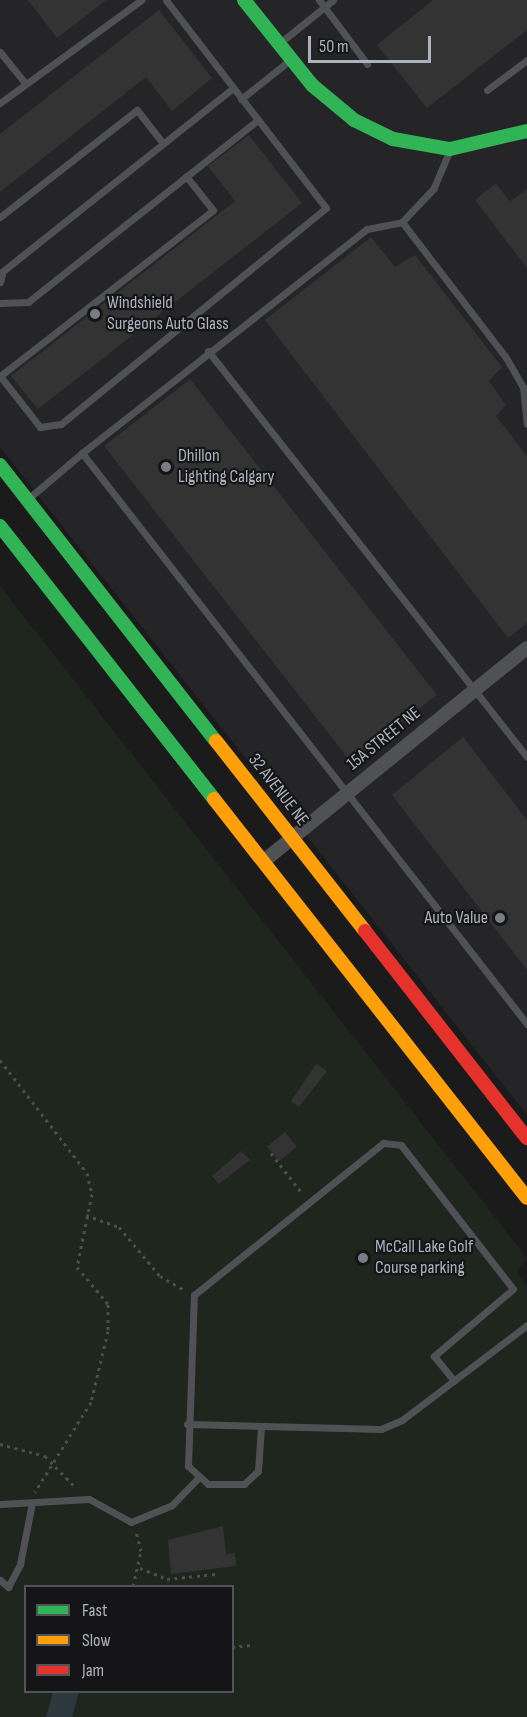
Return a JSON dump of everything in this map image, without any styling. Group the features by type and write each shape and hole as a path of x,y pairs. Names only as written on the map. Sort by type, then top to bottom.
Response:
{"main road":[{"path":"244,0 291,59 354,120 393,139 450,149 527,131"},
{"name":"32 AVENUE NE","path":"0,465 527,1138"},
{"path":"0,526 265,860 527,1198"}],"street":[{"name":"15A STREET NE","path":"265,860 290,835 527,648"}],"lane":[{"path":"0,103 141,0"},
{"path":"166,0 326,208 61,424 40,427 0,376 213,210 186,176"},
{"path":"319,0 367,64"},
{"path":"278,44 333,0"},
{"path":"0,52 25,83"},
{"path":"242,99 291,59"},
{"path":"488,90 527,60"},
{"path":"0,282 3,271 162,142 233,88"},
{"path":"0,217 137,110 162,142"},
{"path":"0,303 28,302 258,120"},
{"path":"27,500 208,351 368,229 402,222 434,188 450,149"},
{"path":"402,222 505,356 523,387 527,424"},
{"path":"208,351 527,757"},
{"path":"82,453 527,1024"},
{"path":"261,1427 258,1471 252,1480 232,1485 196,1479 188,1466 187,1424 194,1294 383,1143 394,1142 513,1289 434,1356 454,1381"},
{"path":"187,1424 381,1429 402,1420 527,1325"},
{"path":"0,1504 88,1499 131,1522 172,1505 196,1479"},
{"path":"0,1580 8,1587 20,1564 32,1503"}],"path":[{"path":"0,1060 87,1173 93,1194 86,1215 77,1267 108,1304 108,1331 91,1402 51,1462 32,1503"},
{"path":"271,1154 295,1185"},
{"path":"86,1215 119,1227 160,1275 194,1294"},
{"path":"0,1444 51,1462 88,1499"},
{"path":"131,1522 140,1540 140,1568 134,1585"},
{"path":"140,1568 167,1580 216,1574"},
{"path":"234,1647 251,1645"}],"shaded area":[{"path":"0,0 527,0 527,1115 0,447"},
{"path":"0,586 527,1258 516,1272 527,1286 527,1717 0,1717"},
{"path":"53,1693 79,1693 72,1717 46,1717"}],"building":[{"path":"28,0 106,0 57,38"},
{"path":"433,0 527,0 527,30 427,108 377,45"},
{"path":"159,10 212,78 172,111 146,77 0,192 0,134"},
{"path":"249,135 302,203 38,409 11,376 235,201 208,166"},
{"path":"496,183 510,202 527,189 527,268 475,200"},
{"path":"371,237 395,267 415,255 502,367 489,381 506,405 496,416 527,456 527,623 508,638 265,320"},
{"path":"190,379 437,695 351,762 104,446"},
{"path":"463,737 527,820 527,970 392,795"},
{"path":"316,1064 327,1071 299,1107 291,1101"},
{"path":"285,1132 297,1147 279,1161 267,1146"},
{"path":"241,1151 250,1160 219,1184 212,1176"},
{"path":"223,1526 226,1554 235,1553 236,1566 171,1574 168,1540"}],"traffic: fast":[{"path":"244,0 312,85 354,120 393,139 450,149 527,131"},
{"path":"0,465 216,741"},
{"path":"0,526 214,799"}],"traffic: slow":[{"path":"216,741 365,931"},
{"path":"214,799 527,1198"}],"traffic: jam":[{"path":"365,931 527,1138"}],"place":[{"name":"Windshield Surgeons Auto Glass","path":"95,314"},
{"name":"Dhillon Lighting Calgary","path":"166,467"},
{"name":"Auto Value","path":"500,918"},
{"name":"McCall Lake Golf Course parking","path":"363,1258"}]}
